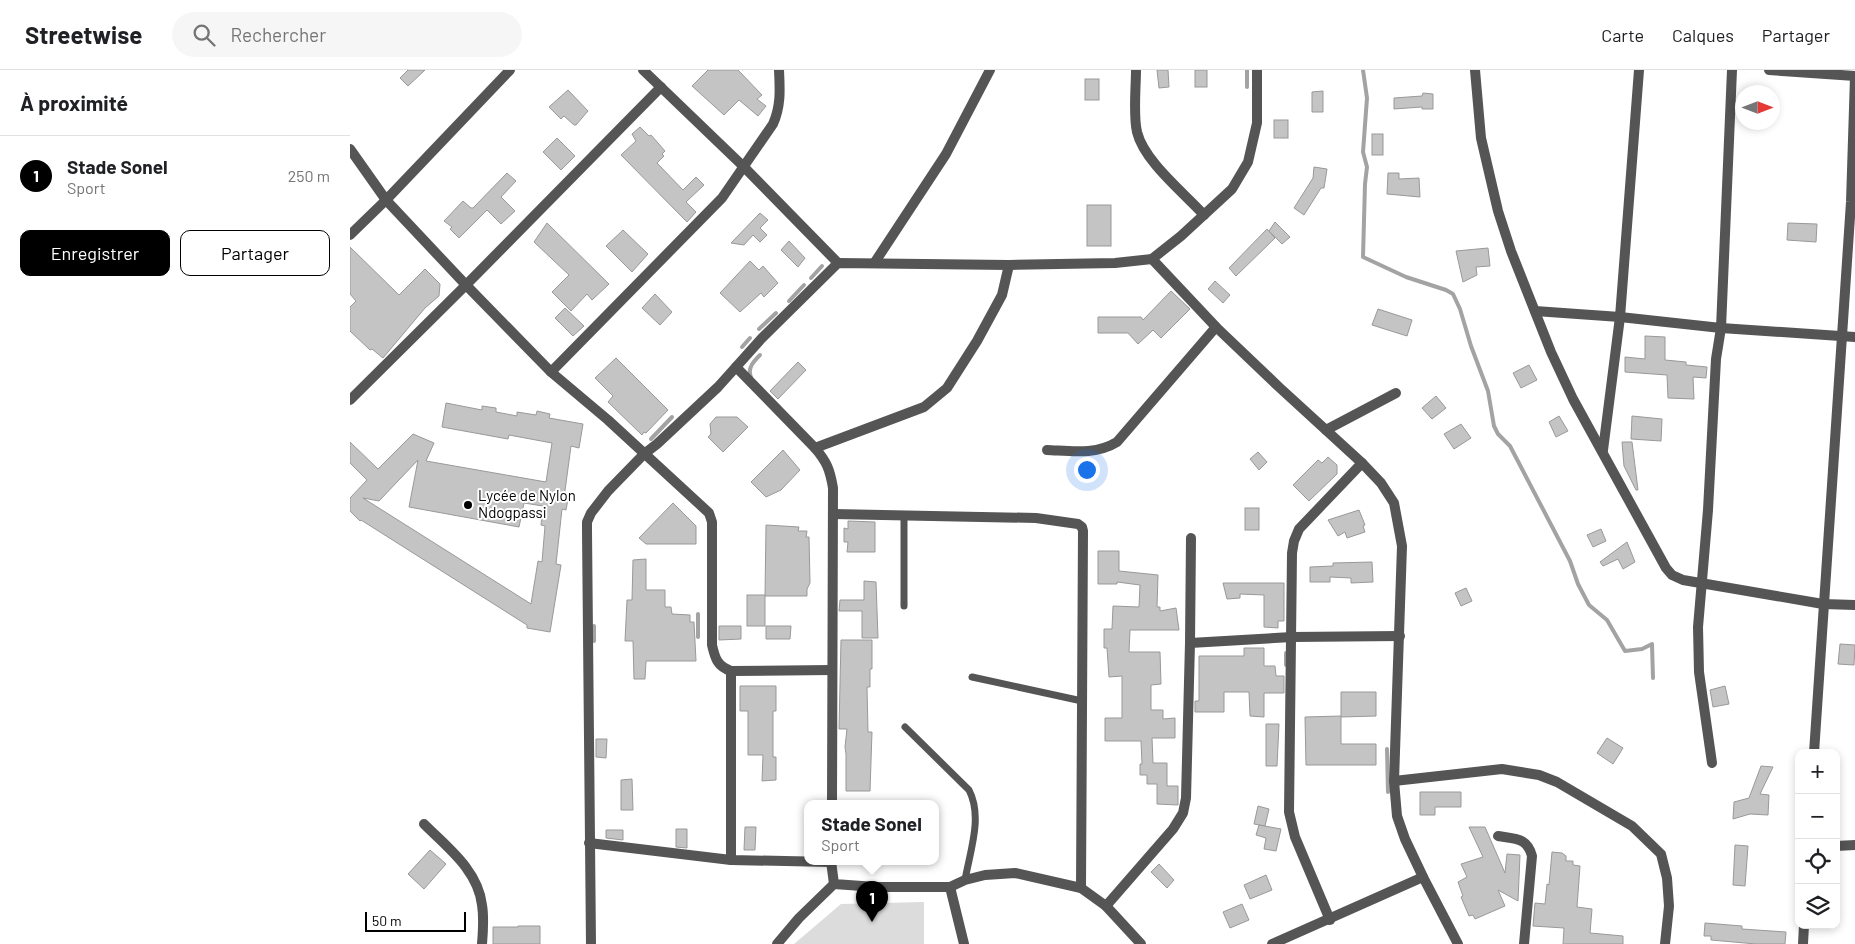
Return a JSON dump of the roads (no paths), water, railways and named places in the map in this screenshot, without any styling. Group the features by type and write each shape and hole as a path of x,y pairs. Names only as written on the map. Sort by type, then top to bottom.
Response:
{"street":[{"path":"350,235 510,70"},
{"path":"643,70 744,167 838,262"},
{"path":"551,372 722,198 772,124 778,112 780,70"},
{"path":"875,262 946,154 990,70"},
{"path":"1136,70 1136,129 1140,143 1147,155 1204,214"},
{"path":"591,944 587,522 591,513 608,491 644,454 674,429 838,262 1010,265 1114,263 1152,259 1181,236 1232,189 1248,162 1257,123 1257,70"},
{"path":"1475,70 1481,138 1498,211 1511,251 1551,352 1573,399 1603,450 1666,568 1672,575 1683,580 1703,584 1823,604 1855,605"},
{"path":"1603,450 1620,317 1639,70"},
{"path":"1712,763 1699,672 1698,627 1708,510 1716,359 1721,328 1732,70"},
{"path":"1769,70 1855,77 1851,202 1814,749"},
{"path":"350,400 662,88"},
{"path":"350,149 386,200 466,286 551,372 608,420 709,513 712,522 712,645 715,659 723,668 731,671 832,670"},
{"path":"1152,259 1216,327 1362,463 1380,482 1394,503 1402,546 1394,781 1397,816 1422,877 1458,944"},
{"path":"815,448 924,407 947,388 977,341 1002,295 1010,265"},
{"path":"1535,312 1620,317 1721,328 1855,337"},
{"path":"1047,450 1092,451 1106,448 1117,442 1216,327"},
{"path":"736,367 815,448 826,462 831,476 833,514 832,800"},
{"path":"1326,430 1396,393"},
{"path":"1330,920 1295,837 1289,812 1292,553 1299,529 1362,463"},
{"path":"833,514 1036,518 1078,524 1082,527 1082,888"},
{"path":"1106,906 1173,829 1183,813 1186,798 1191,538"},
{"path":"1190,644 1292,637 1400,636"},
{"path":"731,671 731,860"},
{"path":"1394,781 1502,769 1538,774 1557,782 1632,826 1661,854 1667,878 1669,906 1665,944"},
{"path":"424,824 461,860 477,887 482,905 482,944"},
{"path":"1498,836 1524,841 1529,847 1532,856 1524,944"},
{"path":"589,843 731,860 804,861"},
{"path":"1840,846 1855,845"},
{"path":"831,865 834,884"},
{"path":"776,944 799,918 834,884 876,888 950,887 964,880 985,875 1015,873 1082,888 1106,906 1141,944"},
{"path":"1272,944 1330,920 1422,877"},
{"path":"950,887 964,944"},
{"path":"1803,944 1804,929"}],"lane":[{"path":"904,515 904,606"},
{"path":"972,677 1082,701"},
{"path":"905,727 970,790 975,801 976,817 964,880"}],"waterway":[{"path":"1247,70 1247,87"},
{"path":"1363,70 1367,98 1363,152 1367,167 1363,257 1406,277 1453,294 1488,391 1494,426 1498,434 1510,446 1570,561 1578,584 1589,605 1607,620 1625,651 1642,649 1652,644 1653,678"},
{"path":"811,278 822,266"},
{"path":"789,301 804,285"},
{"path":"759,329 776,313"},
{"path":"742,347 750,338"},
{"path":"751,377 750,371 753,362 760,355"},
{"path":"651,439 672,417"},
{"path":"698,614 698,637"},
{"path":"594,626 594,641"},
{"path":"1286,653 1286,665"},
{"path":"1387,749 1388,792"}],"place":[{"name":"Lycée de Nylon Ndogpassi","path":"468,505"},
{"name":"Stade Sonel","path":"872,922"}]}
